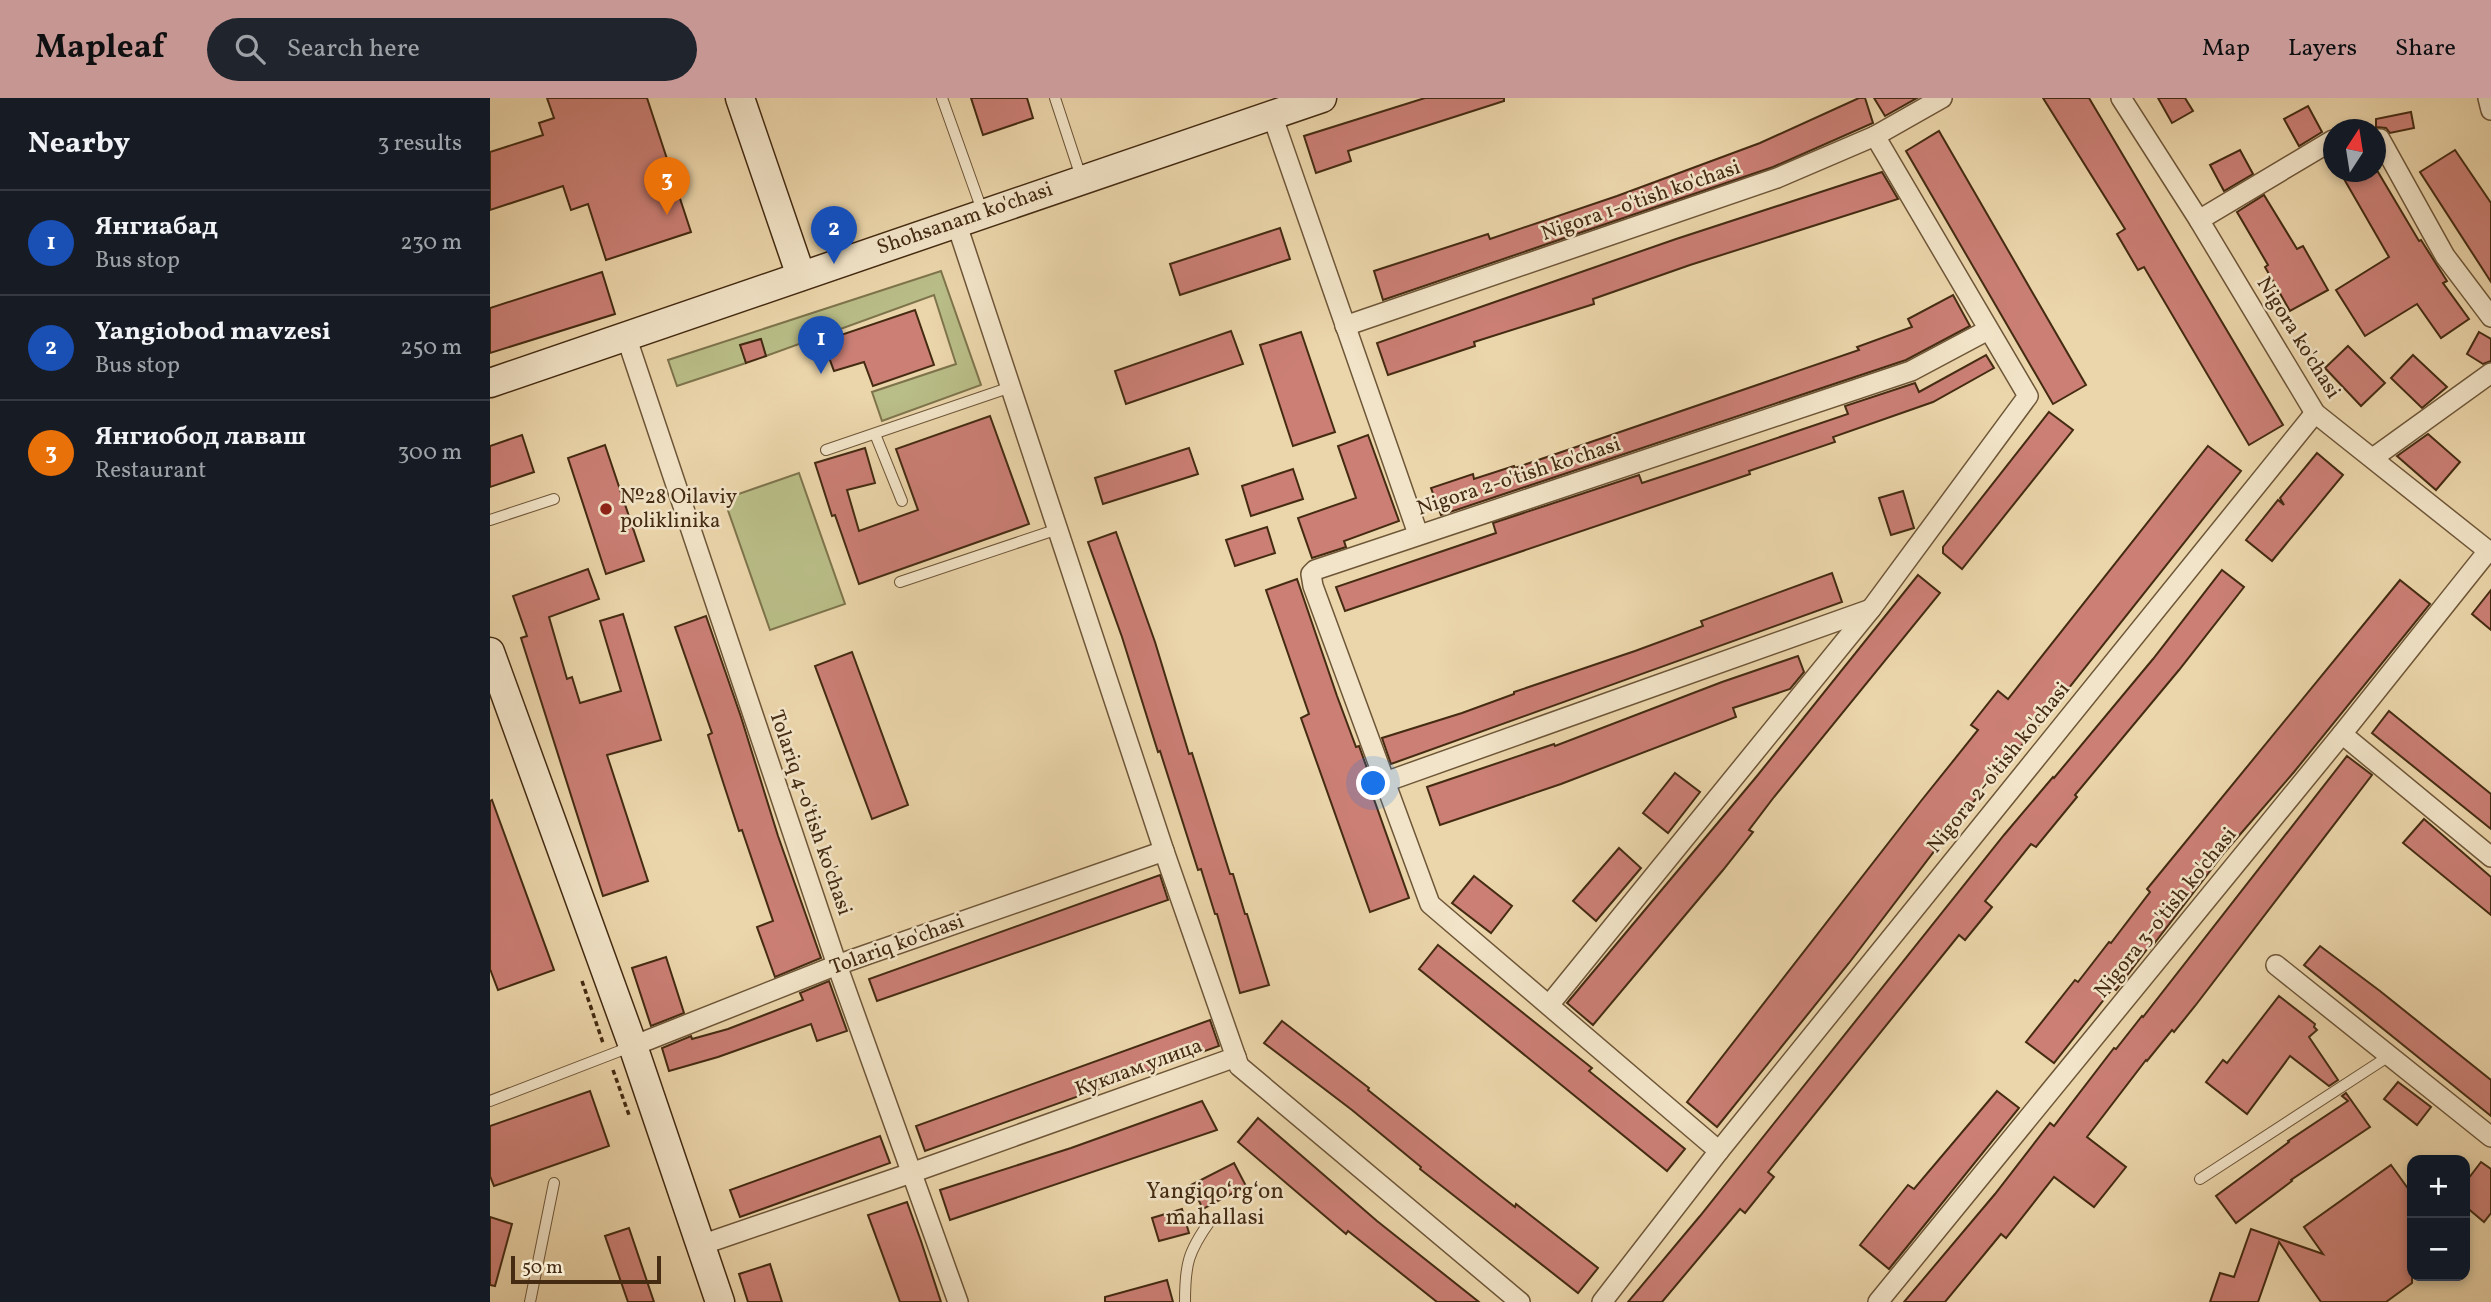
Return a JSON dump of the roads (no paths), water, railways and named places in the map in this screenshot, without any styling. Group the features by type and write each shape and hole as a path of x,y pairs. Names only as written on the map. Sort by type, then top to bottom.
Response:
{"street":[{"path":"740,98 801,276"},
{"name":"Shohsanam ko'chasi","path":"490,383 1322,98"},
{"name":"Nigora 1-o'tish ko'chasi","path":"1345,326 1777,178 1875,136 1941,98"},
{"name":"Nigora ko'chasi","path":"2121,98 2199,220 2315,413 2489,552"},
{"path":"2488,98 2491,110"},
{"path":"1272,115 1418,534"},
{"path":"1549,1005 1871,609 2028,396 1875,136"},
{"path":"2199,220 2323,146"},
{"path":"2386,151 2445,256 2491,317"},
{"path":"956,222 1164,851 1236,1057"},
{"name":"Nigora 2-o'tish ko'chasi","path":"1719,1151 1430,904 1312,586 1311,574 1315,570 1418,534 1911,371 1988,330"},
{"name":"Tolariq 4-o'tish ko'chasi","path":"626,336 837,965 958,1302"},
{"path":"2373,458 2491,373"},
{"name":"Nigora 2-o'tish ko'chasi","path":"1602,1302 1719,1151 2315,413"},
{"name":"Nigora 3-o'tish ko'chasi","path":"1878,1302 2489,552"},
{"path":"1385,782 1871,609"},
{"path":"490,652 621,1051 701,1245 720,1302"},
{"path":"2342,734 2491,857"},
{"name":"Tolariq ko'chasi","path":"621,1051 837,965 1164,851"},
{"path":"2276,965 2491,1137"},
{"name":"Куклам улица","path":"701,1245 1236,1057 1239,1066 1520,1302"}],"lane":[{"path":"943,98 983,212"},
{"path":"1055,98 1081,180"},
{"path":"826,450 1011,387"},
{"path":"875,434 902,501"},
{"path":"490,520 554,499"},
{"path":"900,582 1058,529"},
{"path":"490,1101 621,1051"},
{"path":"2200,1179 2389,1055"},
{"path":"530,1302 554,1183"},
{"path":"1185,1302 1185,1272 1193,1244 1210,1221"}],"place":[{"name":"Янгиобод лаваш","path":"667,215"},
{"name":"Yangiobod mavzesi","path":"834,264"},
{"name":"Янгиабад","path":"821,374"},
{"name":"№28 Oilaviy poliklinika","path":"606,509"}],"district":[{"name":"Yangiqoʻrgʻon mahallasi","path":"1215,1205"}]}
